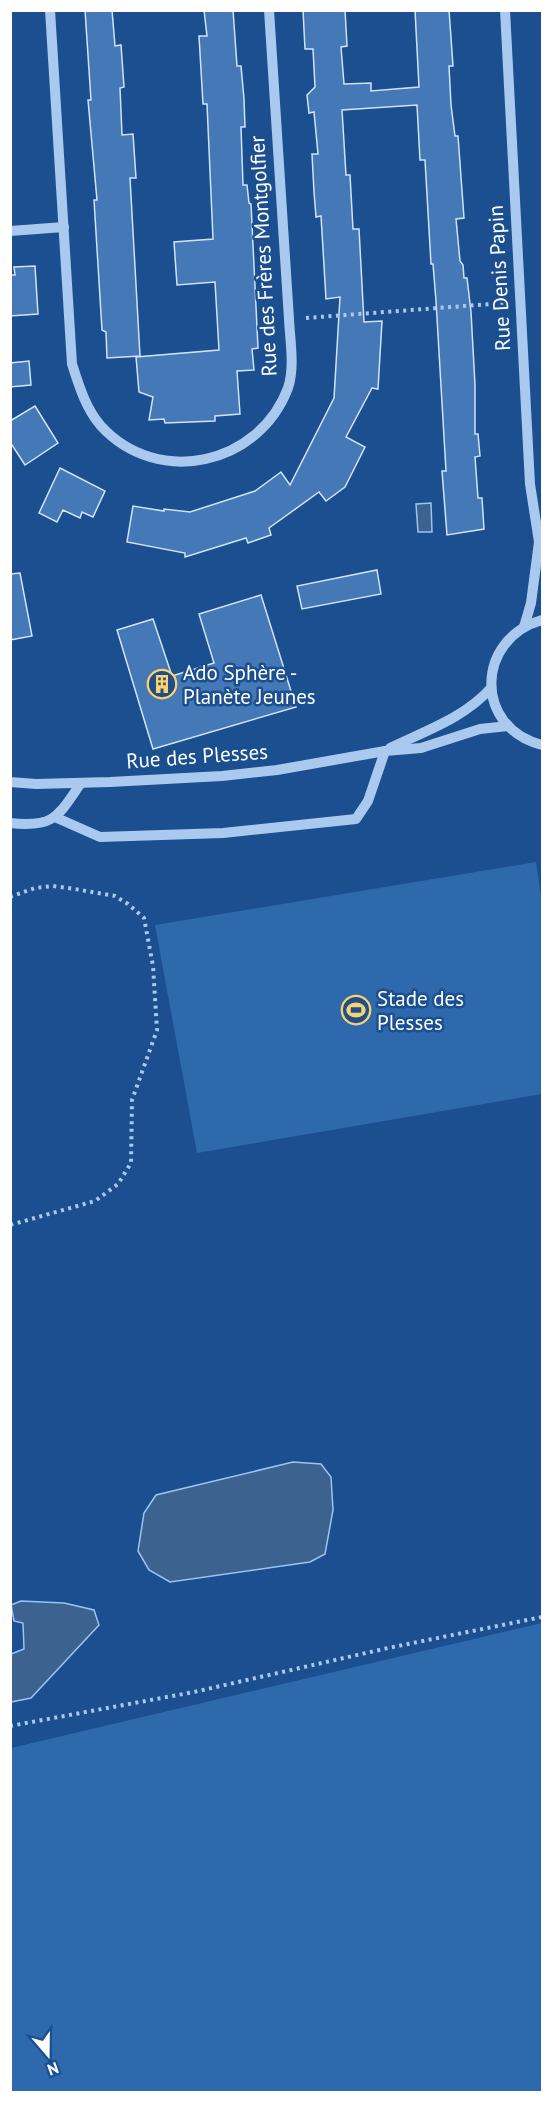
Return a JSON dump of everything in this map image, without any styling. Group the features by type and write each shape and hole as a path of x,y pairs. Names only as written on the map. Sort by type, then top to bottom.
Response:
{"street":[{"name":"Rue des Frères Montgolfier","path":"50,10 72,364 82,395 101,425 123,444 148,457 179,462 209,459 239,448 263,428 278,407 288,387 291,367 289,320 269,10"},
{"name":"Rue Denis Papin","path":"505,10 530,484 541,547 531,603 524,627"},
{"path":"10,231 64,227"},
{"path":"543,620 524,627 512,636 495,659 491,688 496,708 508,726 519,736 543,746"},
{"name":"Rue des Plesses","path":"385,751 456,718 481,699 491,688"},
{"name":"Rue des Plesses","path":"10,782 81,783 244,773 385,751 422,748 480,729 508,726"},
{"path":"57,818 100,837 222,833 356,819 368,801 385,751"},
{"path":"10,823 40,823 57,818 81,783"}],"path":[{"path":"289,320 520,302"},
{"path":"10,897 34,888 52,886 75,889 115,896 144,918 153,966 157,1030 132,1100 131,1164 118,1184 95,1201 10,1225"},
{"path":"10,1726 194,1692 388,1648 543,1617"}],"shaded area":[{"path":"431,503 432,532 418,532 416,504"},
{"name":"Stade des Plesses","path":"536,862 542,903 542,1094 197,1153 155,925"},
{"path":"293,1462 321,1464 331,1477 333,1510 325,1554 310,1562 170,1582 149,1570 138,1551 144,1513 156,1495"},
{"path":"21,1601 64,1603 94,1610 99,1625 31,1698 11,1702 11,1654 24,1649 23,1623 14,1621 11,1605"},
{"path":"542,1623 542,2092 11,2092 11,1748"}],"building":[{"path":"85,10 112,10 115,46 121,45 124,87 120,88 122,135 133,134 136,178 130,178 140,356 107,358 106,332 102,330 94,200 97,200 88,100 91,100"},
{"path":"204,10 233,10 237,66 241,66 244,99 245,127 241,127 243,185 247,185 251,204 258,348 252,349 254,370 237,371 240,414 215,416 215,421 165,423 164,419 149,420 153,397 139,392 136,357 219,350 215,282 177,285 174,242 213,239 207,104 203,104 199,36 207,36"},
{"path":"303,10 345,10 347,46 341,47 344,84 371,83 371,91 419,87 415,10 449,10 453,66 449,66 451,105 455,136 458,136 464,218 456,219 460,261 463,265 464,278 467,278 471,312 475,434 478,434 480,456 475,457 478,498 482,498 484,529 447,535 442,471 446,471 436,301 433,264 431,264 425,160 420,160 417,105 342,110 346,175 350,175 353,229 359,229 364,322 382,321 378,389 372,388 346,437 365,447 345,487 326,501 319,492 269,528 271,535 248,543 246,538 185,557 185,553 127,542 133,506 190,512 255,491 281,472 290,485 334,398 340,297 326,299 321,216 316,217 314,192 312,154 318,154 314,112 309,113 307,95 315,87 313,49 305,49"},
{"path":"35,266 38,314 10,316 10,275 15,275 14,267"},
{"path":"29,361 31,385 10,387 10,363"},
{"path":"35,406 58,443 25,465 10,442 10,421"},
{"path":"60,468 105,491 93,517 82,512 80,518 63,510 57,522 39,513"},
{"path":"377,570 381,594 302,609 297,586"},
{"path":"20,573 32,636 10,640 10,574"},
{"path":"261,595 296,707 153,749 117,630 153,619 172,676 214,663 199,614"}],"place":[{"name":"Ado Sphère - Planète Jeunes","path":"162,684"},
{"name":"Stade des Plesses","path":"356,1010"}]}
